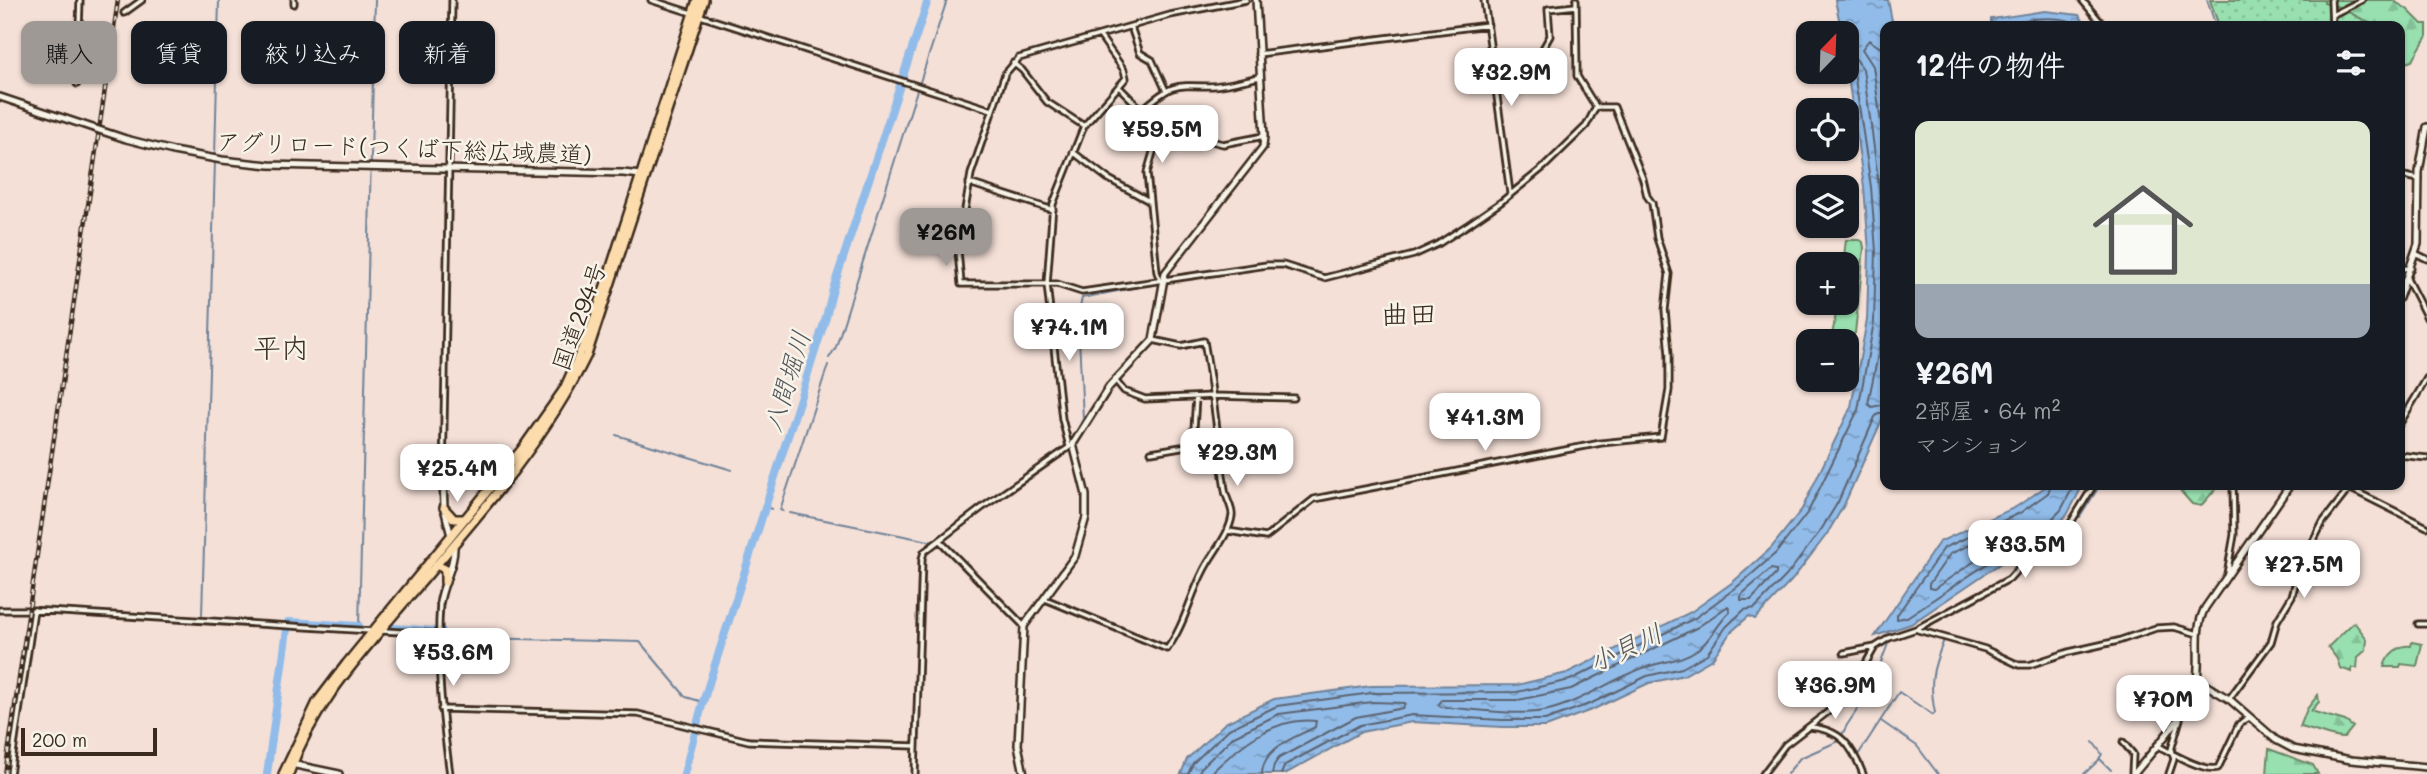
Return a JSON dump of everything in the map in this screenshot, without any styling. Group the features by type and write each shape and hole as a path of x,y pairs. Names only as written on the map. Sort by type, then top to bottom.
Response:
{"highway":[{"name":"国道294号","path":"696,14 697,0"},
{"name":"国道294号","path":"283,774 317,702 454,544 540,437 569,392 587,355 696,14 704,0"},
{"name":"国道294号","path":"377,631 547,415 577,364 644,176"},
{"path":"444,508 454,519 463,519"},
{"path":"436,565 445,569 444,582"},
{"name":"国道294号","path":"289,774 290,764"}],"main road":[{"path":"1024,774 1018,745 1024,626 1075,556 1086,517 1086,495 1071,446 1109,387 1153,340 1157,328 1161,280 1165,273 1263,147 1256,0"},
{"name":"アグリロード(つくば下総広域農道)","path":"0,97 126,139 222,160 269,165 644,176"},
{"path":"2405,284 2416,253 2419,231 2419,179 2427,127"},
{"path":"440,603 444,582 454,560 454,544 444,508 443,476"},
{"path":"2133,774 2180,714 2197,680 2201,615 2286,490"},
{"path":"2197,680 2229,699 2280,743 2301,751 2356,761 2427,767"},
{"path":"290,764 339,774"}],"street":[{"path":"79,21 80,0"},
{"path":"124,13 142,0"},
{"path":"443,476 452,0"},
{"path":"651,0 992,110"},
{"path":"1246,0 1170,15 1019,58 1013,63 1005,74 975,155 958,251 961,284 1057,284 1082,292 1267,265 1283,265 1324,278 1414,255 1438,243 1510,193 1566,148 1593,117 1596,107 1577,76 1576,0"},
{"path":"1484,0 1510,193"},
{"path":"2082,0 2100,21"},
{"path":"2331,0 2332,21"},
{"path":"2332,15 2362,0"},
{"path":"1492,58 1538,59 1550,36 1548,9 1577,6"},
{"path":"1258,54 1488,25"},
{"path":"1131,27 1140,53 1152,60 1166,91"},
{"path":"915,774 922,559 928,548 1071,446 1062,419 1047,284 1053,210 1073,152 1084,125 1120,88 1126,78 1124,70 1100,36"},
{"path":"1013,63 1022,70 1047,102 1084,125"},
{"path":"1143,109 1166,91 1189,84 1208,86 1260,77"},
{"path":"1120,88 1160,128 1223,144 1264,136"},
{"path":"1228,531 1266,537 1314,499 1601,443 1661,438 1669,390 1670,354 1665,310 1669,274 1657,238 1652,203 1614,107 1596,107"},
{"path":"1160,128 1147,173 1157,272 1161,280"},
{"path":"1073,152 1107,178 1150,201"},
{"path":"2405,176 2419,179"},
{"path":"969,183 1053,210"},
{"path":"2416,253 2427,258"},
{"path":"2405,268 2411,268"},
{"path":"2407,279 2427,318"},
{"path":"1043,599 1167,649 1182,622 1201,574 1228,531 1233,511 1225,493 1204,341 1181,346 1153,340"},
{"path":"2405,415 2427,378"},
{"path":"1115,380 1125,391 1145,399 1213,396 1294,398"},
{"path":"1151,452 1192,445 1196,397"},
{"path":"2405,456 2427,458"},
{"path":"1844,653 1875,647 1889,638 1916,629 2010,579 2036,549 2067,529 2091,490"},
{"path":"2226,576 2234,534 2233,490"},
{"path":"2229,699 2271,642 2277,621 2292,596 2300,567 2323,522 2348,490"},
{"path":"2356,490 2427,527"},
{"path":"940,541 1024,626"},
{"path":"440,603 438,634 441,709 450,774"},
{"path":"0,610 438,634"},
{"path":"10,774 34,610"},
{"path":"2418,624 2427,624"},
{"path":"1916,629 1985,649 2020,665 2029,665 2156,628 2174,627 2198,634"},
{"path":"1763,774 1785,745 1846,698 1875,647"},
{"path":"441,709 638,714 749,741 916,746"},
{"path":"2169,774 2174,759 2171,750 2180,714"},
{"path":"2157,745 2172,754 2213,770 2218,768 2239,724 2251,717"},
{"path":"1807,727 1823,728 1837,734 1855,755 1863,774"},
{"path":"2123,742 2133,754 2133,774"}],"green space":[{"path":"2210,0 2331,0 2333,17 2351,6 2369,21 2217,21"},
{"path":"2324,0 2392,0 2407,9 2422,24 2427,24 2427,36 2412,61 2405,63 2405,21 2366,21 2339,7 2324,3"},
{"path":"1846,240 1863,242 1859,295 1859,252 1844,252"},
{"path":"1836,315 1857,315 1855,329 1833,329"},
{"path":"2179,490 2215,490 2201,506 2192,504"},
{"path":"2354,622 2367,639 2366,650 2358,657 2357,668 2352,668 2352,672 2340,668 2328,647"},
{"path":"2412,642 2422,644 2417,666 2401,664 2400,667 2384,667 2394,651 2411,646"},
{"path":"2318,695 2319,702 2311,711 2345,721 2353,727 2344,738 2300,727 2307,709"},
{"path":"2269,749 2313,765 2318,774 2267,774"}],"water":[{"name":"小貝川","path":"1835,0 1888,0 1892,21 1880,21 1880,424 1844,505 1827,534 1792,580 1755,619 1749,616 1731,632 1712,659 1684,675 1649,683 1594,709 1546,727 1412,722 1361,732 1285,774 1181,774 1187,759 1225,723 1274,699 1371,686 1517,685 1567,673 1691,612 1733,582 1771,548 1802,509 1851,407 1854,392 1859,392 1859,364 1867,320 1869,251 1859,153 1859,98 1851,98 1849,84 1859,84 1859,21 1839,21"},
{"path":"2045,11 2079,15 2083,21 1991,21"},
{"path":"2041,490 2080,490 2067,515 2051,529 1911,624 1875,636 1939,542 2016,507"}],"waterway":[{"path":"215,156 219,0"},
{"path":"359,626 375,0"},
{"name":"八間堀川","path":"684,774 703,702 833,289 928,0"},
{"path":"920,82 947,0"},
{"path":"2207,0 2214,21"},
{"path":"829,358 836,347 917,90"},
{"path":"202,615 215,161"},
{"path":"1071,442 1083,419 1078,317 1082,298 1158,283"},
{"path":"783,511 780,510 828,365"},
{"path":"616,435 732,470"},
{"path":"1032,471 1067,446"},
{"path":"790,513 934,542 979,506 1007,488"},
{"path":"2080,517 2097,490"},
{"name":"八間堀川","path":"765,507 772,509"},
{"path":"267,774 288,622 359,626"},
{"path":"394,628 434,631"},
{"path":"442,631 443,637"},
{"path":"1787,774 1800,758 1839,741 1871,689 1889,641 1888,631"},
{"path":"443,637 640,642 686,697 703,702"},
{"path":"1858,755 1899,692 1933,715 1935,713 1933,676 1944,640"},
{"path":"1881,721 1917,746 1938,774"},
{"path":"2093,742 2102,754 2099,759"},
{"path":"2084,774 2100,759 2111,770"}],"railway":[{"path":"5,774 118,0"}],"district":[{"name":"曲田","path":"1409,313"},
{"name":"平内","path":"281,347"}]}
